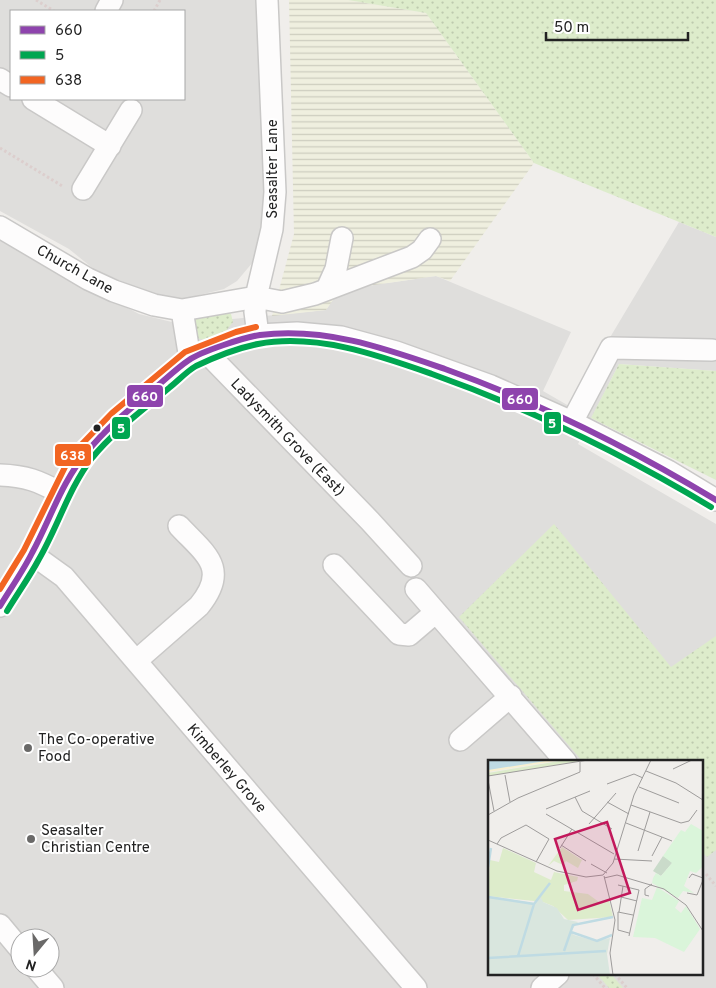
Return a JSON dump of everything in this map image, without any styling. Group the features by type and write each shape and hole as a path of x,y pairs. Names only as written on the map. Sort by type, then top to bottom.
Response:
{"street":[{"name":"Seasalter Lane","path":"258,335 255,312 256,297 272,229 275,192 267,0"},
{"path":"37,100 54,104 110,146"},
{"path":"83,189 132,110"},
{"name":"Church Lane","path":"0,227 88,279 114,291 154,305 182,310"},
{"path":"328,289 336,269 342,238"},
{"path":"198,356 182,310 256,297 282,302 315,294 412,257 422,250 430,239"},
{"path":"0,606 32,554 73,470 93,445 118,420 198,356 238,340 258,335 297,332 341,337 396,352 491,386 572,422 668,471 716,500"},
{"path":"572,422 611,348 712,350"},
{"name":"Ladysmith Grove (East)","path":"198,356 370,521 411,566"},
{"path":"0,475 35,479 61,493"},
{"path":"136,661 199,606 208,596 213,586 214,572 209,558 179,526"},
{"name":"Kimberley Grove","path":"32,554 64,577 416,988"},
{"path":"334,565 399,634 409,635 436,612"},
{"path":"416,589 511,696 564,760"},
{"path":"460,740 511,696"},
{"path":"0,925 10,937"},
{"path":"542,988 556,976"},
{"path":"44,978 53,988"}],"path":[{"path":"36,0 52,10"},
{"path":"0,148 71,191 83,189"},
{"path":"706,874 716,886"},
{"path":"595,976 605,988"},
{"path":"617,976 627,988"}],"shaded area":[{"path":"0,0 257,0 267,164 262,242 253,262 237,281 224,289 179,300 147,292 95,270 69,249 0,211"},
{"path":"679,222 716,237 716,371 619,364 578,444 716,524 716,988 0,988 0,234 70,277 139,314 180,324 326,310 339,290 436,276 571,332 543,391 569,406"}],"green space":[{"path":"289,0 348,0 426,13 534,163 450,281 436,276 340,290 326,310 272,316 294,234"},
{"path":"348,0 716,0 716,237 534,163 426,13"},
{"path":"227,312 231,314 233,322 225,332 210,341 196,338 192,321 197,318"},
{"path":"619,364 716,371 716,480 591,418"},
{"path":"554,524 671,667 716,636 716,850 707,857 704,854 704,760 581,760 459,617"},
{"path":"599,976 613,976 623,988 609,988"}],"transit line":[{"name":"638","path":"0,589 24,550 66,465 81,445 112,413 185,352 236,332 256,327"},
{"name":"660","path":"0,606 39,540 70,475 102,435 189,360 223,345 260,335 308,334 354,341 445,369 515,396 584,428 651,462 716,500"},
{"name":"5","path":"7,611 32,572 70,494 92,458 101,448 129,421 193,368 227,353 258,344 280,341 324,344 369,353 432,374 540,417 610,451 711,507"}],"place":[{"name":"The Co-operative Food","path":"28,748"},
{"name":"Seasalter Christian Centre","path":"31,839"}]}
